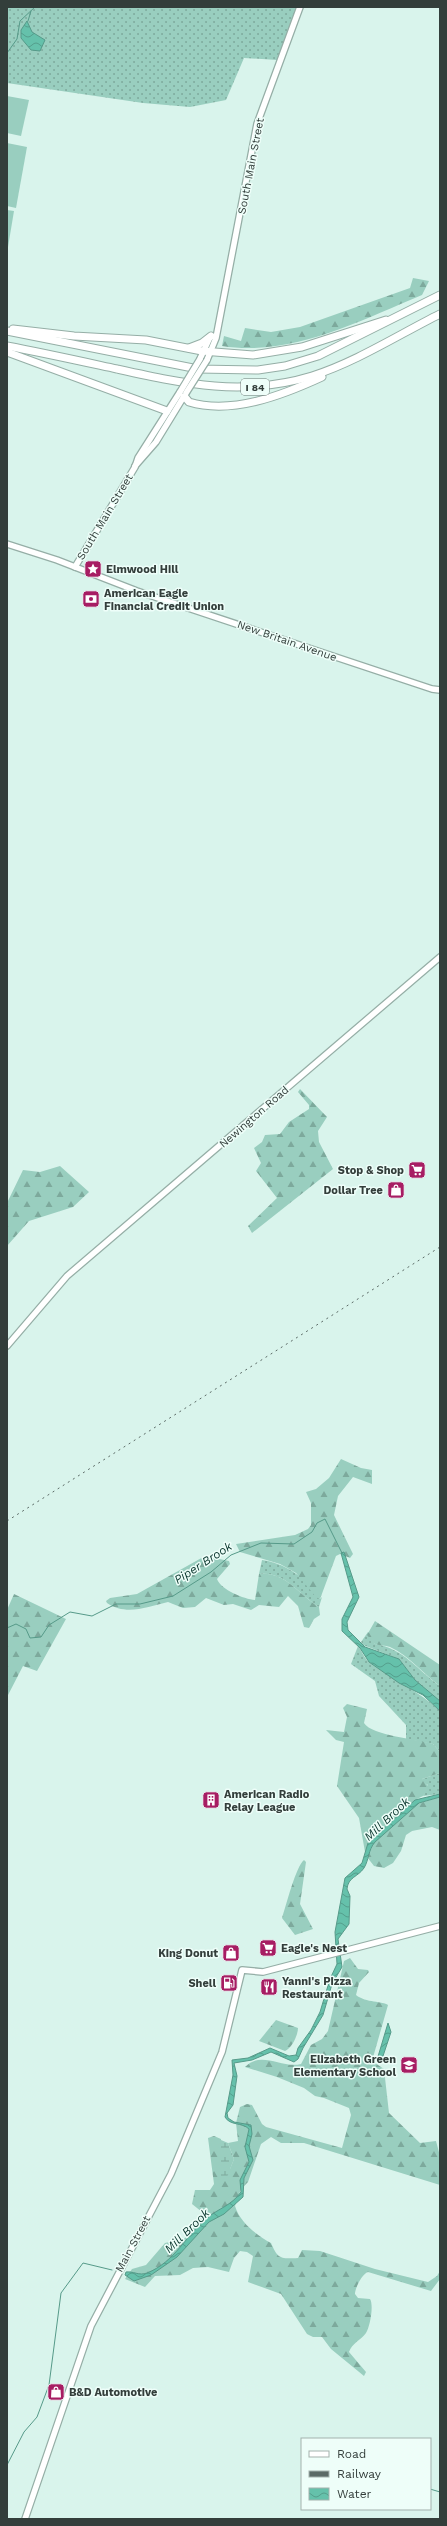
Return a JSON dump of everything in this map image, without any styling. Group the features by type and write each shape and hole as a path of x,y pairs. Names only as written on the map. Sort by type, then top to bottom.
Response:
{"highway":[{"name":"I 84","path":"7,330 190,368 238,371 274,368 310,359 392,320 440,295"},
{"name":"I 84","path":"7,346 182,383 217,387 253,387 284,383 317,374 351,359 440,314"},
{"path":"7,330 146,340 207,352 253,355 282,352 314,344 374,323 392,320"},
{"path":"187,348 201,344 211,336"},
{"path":"7,352 167,411"},
{"path":"183,392 191,402 210,404 260,400 310,382 337,369 351,359"}],"main road":[{"name":"South Main Street","path":"135,467 153,446 164,430 200,359 207,352 216,338 216,329 221,313 243,208 257,124 300,7"},
{"name":"South Main Street","path":"75,567 135,467 147,442 157,426 207,360 207,352 211,336 216,329"},
{"path":"157,426 164,430"},
{"path":"147,442 153,446"},
{"name":"New Britain Avenue","path":"7,544 75,567 137,591 432,689 440,690"},
{"name":"New Britain Avenue","path":"432,689 440,695"},
{"name":"Newington Road","path":"7,1346 67,1276 440,957"},
{"name":"Main Street","path":"25,2519 91,2326 170,2174 222,2052 242,1970 264,1972 440,1926"}],"green space":[{"path":"7,7 297,7 277,60 244,58 226,100 190,107 143,103 7,83"},
{"path":"7,96 29,100 21,136 7,133"},
{"path":"7,143 27,147 16,208 7,206"},
{"path":"7,210 14,211 7,253"},
{"path":"413,278 429,281 422,295 325,334 299,342 274,346 248,348 222,346 224,336 241,341 245,328 271,332 300,327 410,288"},
{"path":"300,1089 327,1117 318,1131 319,1142 333,1169 252,1233 248,1226 277,1198 256,1171 261,1163 254,1148 262,1142 265,1135 280,1134 289,1122 309,1109 309,1105 298,1092"},
{"path":"60,1166 89,1192 73,1207 29,1221 7,1246 7,1203 23,1170 40,1172"},
{"path":"341,1459 361,1468 372,1470 372,1484 353,1477 338,1496 334,1515 353,1554 350,1558 340,1554 336,1556 320,1599 316,1597 296,1573 280,1564 240,1552 236,1544 295,1535 308,1529 311,1525 311,1503 306,1492 316,1489 329,1478"},
{"path":"205,1556 229,1561 230,1564 217,1579 223,1587 233,1593 255,1600 259,1574 277,1576 292,1585 319,1607 320,1615 314,1619 309,1628 304,1627 298,1606 288,1596 279,1607 259,1605 251,1610 233,1604 224,1605 206,1598 195,1607 183,1608 168,1602 129,1610 114,1607 106,1601 110,1598 137,1594"},
{"path":"262,1560 276,1563 288,1568 298,1576 320,1599 322,1597 319,1607 285,1580 269,1574 259,1574"},
{"path":"14,1594 66,1619 37,1671 23,1666 7,1697 7,1610"},
{"path":"375,1621 440,1665 440,1686 404,1655 388,1646 375,1644 367,1635"},
{"path":"368,1632 375,1644 395,1650 403,1655 440,1686 440,1701 415,1680 399,1659 363,1645 361,1642"},
{"path":"358,1646 369,1662 423,1697 440,1711 440,1752 433,1744 406,1739 406,1725 379,1696 375,1681 351,1664"},
{"path":"347,1704 367,1709 364,1723 376,1731 433,1744 440,1752 440,1773 422,1779 429,1787 423,1796 415,1800 372,1839 365,1852 359,1818 337,1786 344,1742 336,1740 326,1730 344,1732 347,1717 343,1708"},
{"path":"440,1773 440,1794 423,1796 428,1785 423,1782 422,1779"},
{"path":"440,1797 440,1830 432,1827 412,1831 406,1835 401,1851 393,1863 384,1868 374,1866 367,1857 374,1842 417,1804"},
{"path":"304,1860 306,1862 300,1904 313,1929 295,1935 282,1918 298,1870"},
{"path":"350,1958 358,1969 368,1970 369,1972 359,1983 356,1995 369,2001 388,2005 372,2061 384,2069 389,2113 420,2143 436,2141 440,2156 440,2185 304,2143 281,2143 271,2137 261,2144 248,2182 241,2189 235,2206 237,2212 245,2223 271,2243 278,2255 283,2258 298,2258 302,2250 320,2251 375,2269 428,2282 437,2276 440,2271 440,2279 431,2291 368,2272 361,2278 355,2294 358,2298 370,2299 372,2306 371,2316 366,2333 352,2346 349,2352 366,2372 364,2376 331,2349 322,2337 313,2337 307,2334 281,2294 248,2282 253,2256 247,2252 240,2251 234,2258 229,2272 208,2267 193,2268 180,2275 155,2276 145,2287 125,2279 132,2269 146,2265 165,2243 180,2242 196,2223 202,2212 192,2204 195,2190 210,2190 214,2184 208,2138 214,2136 221,2139 221,2161 230,2169 234,2159 228,2143 238,2141 236,2123 240,2107 247,2104 252,2105 262,2124 266,2127 342,2148 351,2115 349,2108 315,2096 304,2088 277,2077 245,2067 251,2062 258,2060 294,2065 301,2064 311,2045 322,2039 328,2031 344,1961"},
{"path":"276,2020 298,2028 294,2041 285,2051 259,2041"},
{"path":"221,2140 228,2143 234,2159 226,2180 222,2182 219,2165"}],"water":[{"path":"27,21 32,32 45,40 40,51 31,50 21,38 21,30"},
{"path":"344,1552 359,1597 347,1622 348,1630 365,1647 399,1659 415,1680 440,1701 440,1711 423,1695 399,1683 369,1662 360,1648 342,1631 342,1619 353,1597 341,1553"},
{"path":"440,1794 440,1797 419,1803 375,1842 371,1848 364,1868 349,1882 347,1889 350,1896 349,1924 338,1939 342,1967 332,1984 323,2015 298,2059 294,2062 271,2052 252,2060 234,2063 237,2076 233,2105 227,2113 228,2118 234,2122 251,2125 252,2134 249,2146 253,2160 244,2178 243,2197 224,2214 209,2222 177,2257 151,2275 134,2281 125,2275 126,2272 144,2274 157,2268 173,2255 207,2218 229,2204 241,2192 240,2180 249,2162 245,2147 249,2129 243,2125 230,2122 225,2117 233,2075 232,2060 248,2058 270,2048 289,2056 296,2055 298,2048 311,2030 320,2012 330,1979 337,1964 335,1932 345,1878 362,1863 368,1843 415,1800"},
{"path":"388,2023 391,2032 381,2062 377,2060"}],"waterway":[{"path":"7,53 17,39 20,21 35,7"},
{"path":"28,21 31,11"},
{"name":"Piper Brook","path":"7,1628 16,1624 26,1629 30,1638 41,1637 49,1625 70,1612 92,1616 116,1604 140,1604 173,1596 211,1572 231,1555 261,1543 294,1544 312,1532 317,1523 325,1519 342,1553"},
{"name":"Mill Brook","path":"7,2465 24,2432 37,2417 49,2385 61,2293 83,2263 112,2270"},
{"path":"431,2489 440,2492"}],"railway":[{"path":"7,1521 440,1247"}],"place":[{"name":"Elmwood Hill","path":"93,569"},
{"name":"American Eagle Financial Credit Union","path":"91,599"},
{"name":"Stop & Shop","path":"417,1170"},
{"name":"Dollar Tree","path":"396,1190"},
{"name":"American Radio Relay League","path":"211,1800"},
{"name":"Eagle's Nest","path":"268,1948"},
{"name":"King Donut","path":"231,1953"},
{"name":"Shell","path":"229,1983"},
{"name":"Yanni's Pizza Restaurant","path":"269,1987"},
{"name":"Elizabeth Green Elementary School","path":"409,2065"},
{"name":"B&D Automotive","path":"56,2392"}]}
